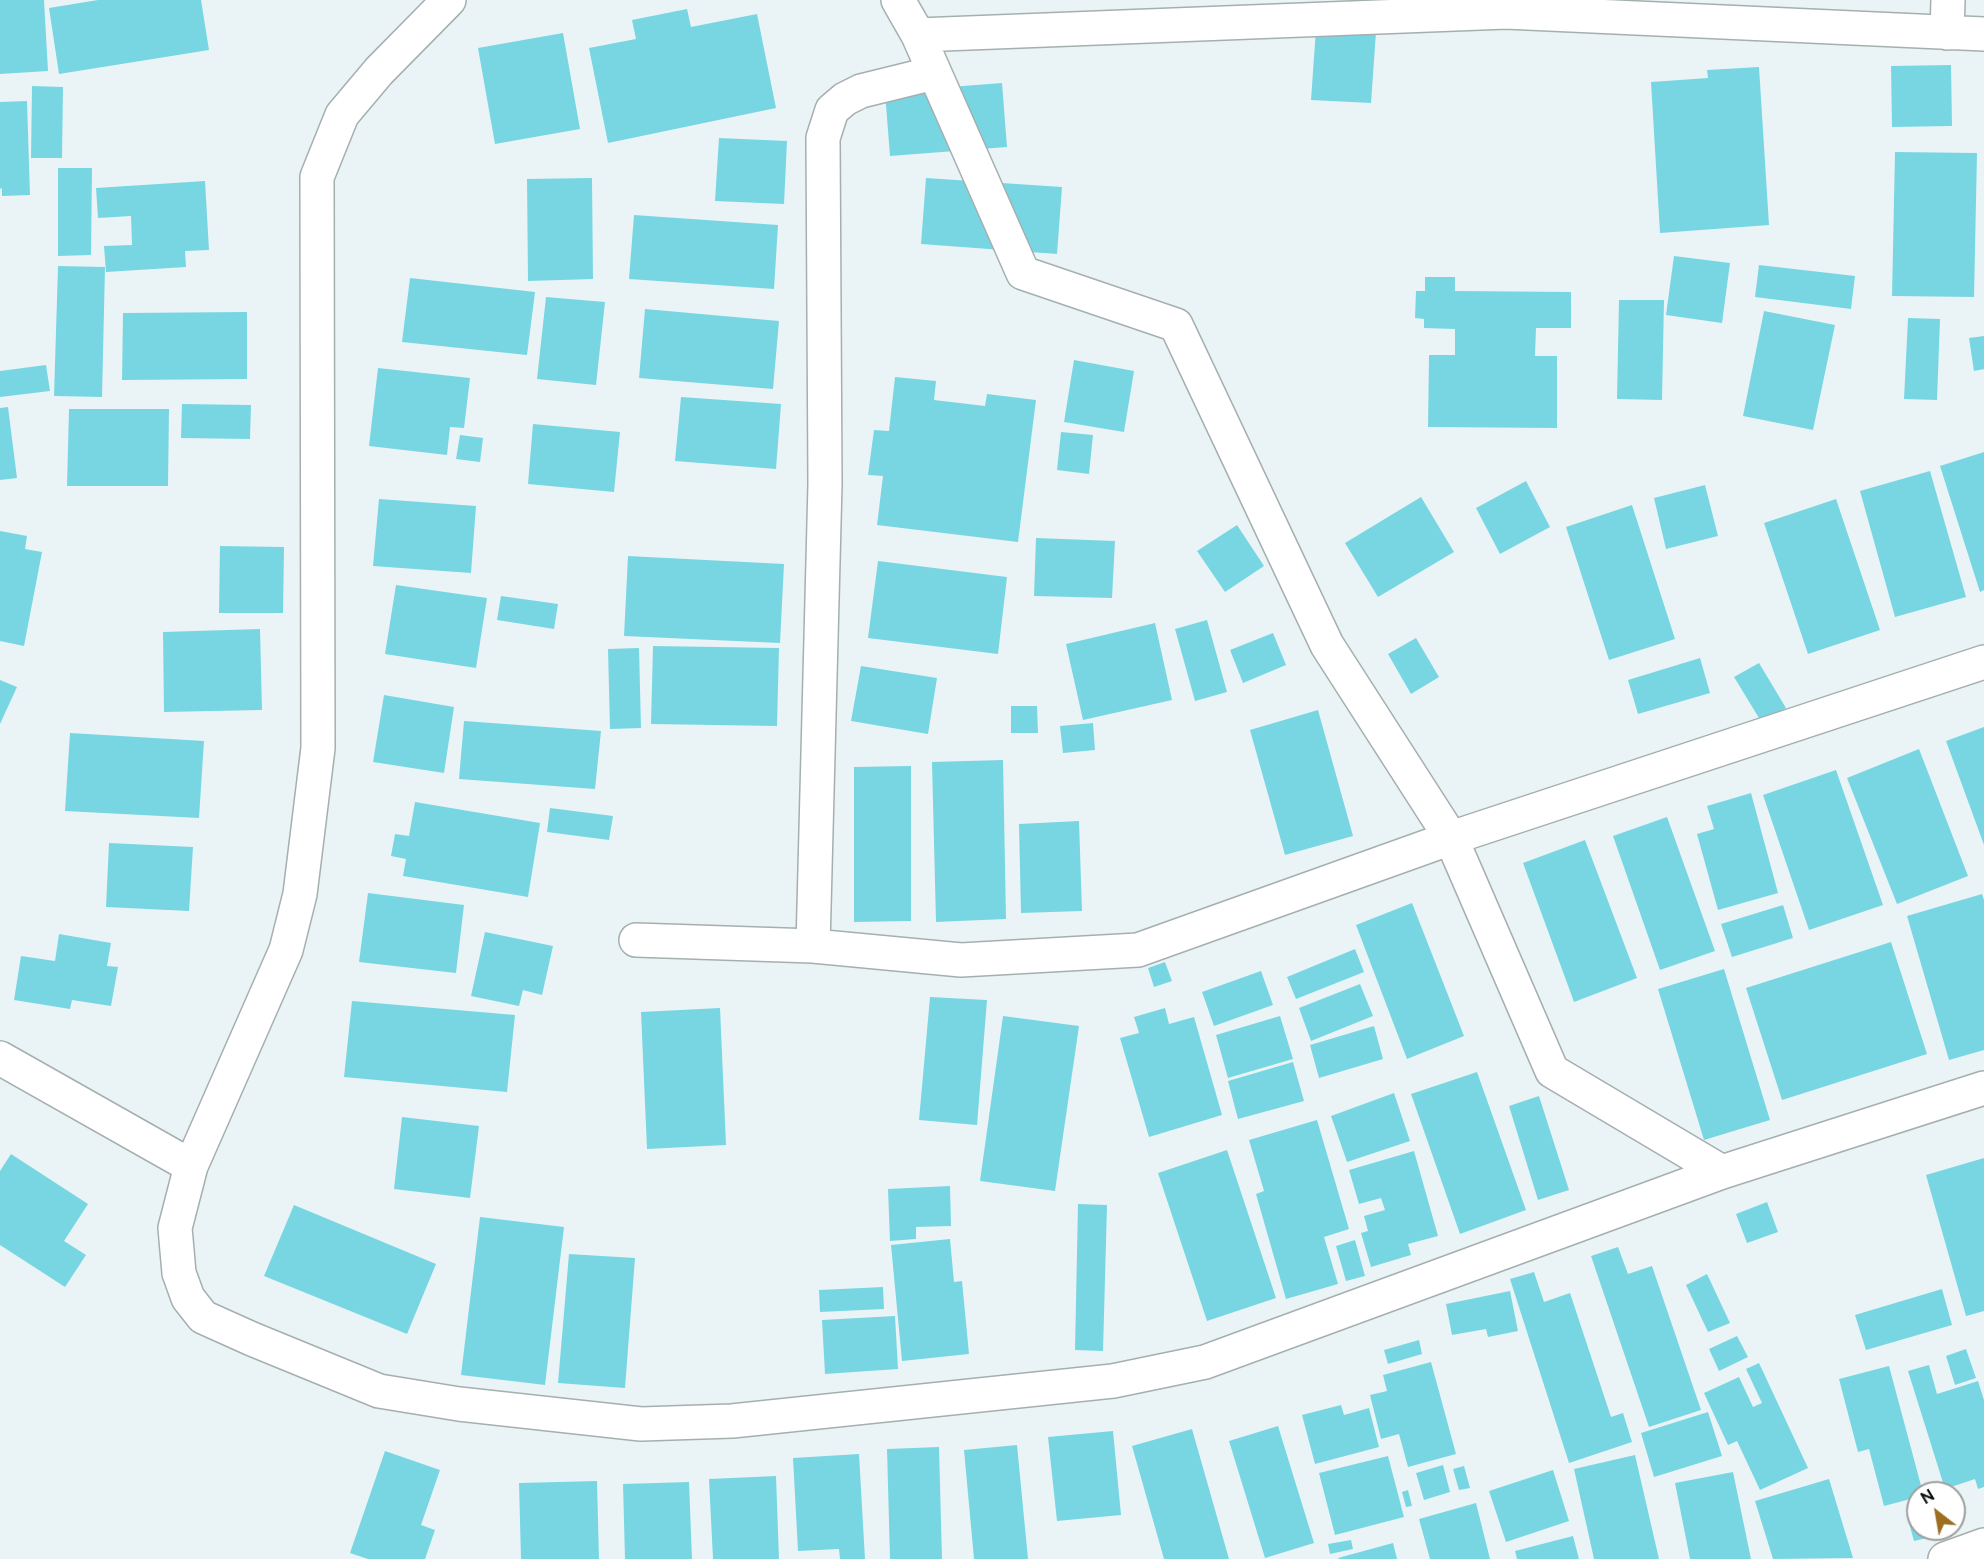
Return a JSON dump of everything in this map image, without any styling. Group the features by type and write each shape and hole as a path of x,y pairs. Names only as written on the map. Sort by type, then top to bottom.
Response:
{"street":[{"path":"449,0 379,71 342,115 317,177 318,748 300,894 286,950 191,1166 175,1228 178,1273 188,1299 203,1317 379,1391 459,1404 641,1424 732,1421 1101,1382 1205,1362 1722,1172 1984,1088"},
{"path":"898,0 918,35 1023,273 1176,325 1327,645 1451,838 1552,1071 1722,1172"},
{"path":"1947,33 1948,0"},
{"path":"918,35 1506,12 1984,34"},
{"path":"813,946 825,484 823,138 832,110 845,99 861,91 934,73"},
{"path":"636,940 813,946 961,960 1138,950 1451,838 1984,662"},
{"path":"0,1058 191,1166"},
{"path":"1945,1559 1984,1545"}],"building":[{"path":"0,0 44,0 48,71 0,74"},
{"path":"98,0 201,0 209,50 59,74 49,8"},
{"path":"687,9 691,27 757,14 776,108 608,143 589,48 636,39 632,20"},
{"path":"1316,29 1376,32 1371,103 1311,100"},
{"path":"563,33 580,129 495,144 478,48"},
{"path":"1951,65 1952,126 1892,127 1891,66"},
{"path":"1759,67 1769,225 1660,233 1651,82 1708,78 1707,70"},
{"path":"1002,83 1007,147 890,156 885,92"},
{"path":"32,86 63,87 62,158 31,158"},
{"path":"27,101 30,195 2,196 2,188 0,189 0,102"},
{"path":"719,138 787,141 784,204 715,201"},
{"path":"1895,152 1977,153 1974,297 1892,296"},
{"path":"58,168 92,168 91,255 58,256"},
{"path":"592,178 593,279 528,281 527,179"},
{"path":"926,178 1062,187 1057,254 921,244"},
{"path":"205,181 209,250 185,251 186,267 106,272 104,246 132,245 131,216 98,218 96,188"},
{"path":"634,215 778,225 774,289 629,279"},
{"path":"1674,256 1730,263 1722,323 1666,315"},
{"path":"1759,265 1855,276 1851,309 1755,297"},
{"path":"58,266 105,267 102,397 54,396"},
{"path":"1425,277 1455,277 1455,291 1571,292 1571,328 1536,328 1535,356 1557,356 1557,428 1428,427 1429,355 1455,355 1455,329 1424,328 1424,319 1415,318 1416,291 1425,291"},
{"path":"410,278 535,292 527,355 402,342"},
{"path":"546,297 605,302 596,385 537,379"},
{"path":"1619,300 1664,300 1662,400 1617,399"},
{"path":"645,309 779,321 773,389 639,378"},
{"path":"1764,311 1835,325 1813,430 1743,416"},
{"path":"247,312 247,379 122,380 123,313"},
{"path":"1908,318 1940,319 1937,400 1904,399"},
{"path":"1984,336 1984,369 1974,371 1969,338"},
{"path":"1074,360 1134,371 1124,432 1064,422"},
{"path":"46,365 50,391 0,397 0,371"},
{"path":"378,368 470,378 464,428 450,427 447,455 369,446"},
{"path":"895,377 936,381 934,400 985,406 987,394 1036,400 1018,542 877,525 883,476 868,475 874,430 889,431"},
{"path":"681,397 781,404 776,469 675,461"},
{"path":"182,404 251,405 250,439 181,438"},
{"path":"8,407 17,478 0,480 0,408"},
{"path":"69,409 169,409 168,486 67,486"},
{"path":"533,424 620,432 614,492 528,484"},
{"path":"1061,432 1093,435 1089,474 1057,470"},
{"path":"460,435 483,438 480,462 456,459"},
{"path":"1984,452 1984,590 1980,592 1940,466"},
{"path":"1930,471 1966,597 1895,617 1860,491"},
{"path":"1526,481 1550,527 1500,554 1476,508"},
{"path":"1705,485 1718,536 1666,549 1654,498"},
{"path":"1421,497 1454,552 1378,597 1345,543"},
{"path":"379,499 476,506 471,573 373,566"},
{"path":"1836,499 1880,630 1808,654 1764,523"},
{"path":"1632,505 1675,639 1609,660 1566,527"},
{"path":"1237,525 1264,566 1225,592 1197,551"},
{"path":"0,531 27,536 25,549 42,552 24,646 0,641"},
{"path":"1036,538 1115,541 1112,598 1034,596"},
{"path":"220,546 284,547 283,613 219,613"},
{"path":"628,556 784,564 780,643 624,636"},
{"path":"878,561 1007,577 998,654 868,638"},
{"path":"396,585 487,598 476,668 385,654"},
{"path":"501,596 558,604 554,629 497,620"},
{"path":"1207,620 1227,692 1195,701 1175,629"},
{"path":"1155,623 1172,700 1083,720 1066,644"},
{"path":"260,629 262,710 164,712 163,632"},
{"path":"1273,633 1286,665 1243,683 1230,650"},
{"path":"1416,638 1439,677 1411,694 1388,654"},
{"path":"653,646 779,648 777,726 651,724"},
{"path":"639,648 641,728 610,729 608,649"},
{"path":"1700,658 1710,693 1638,714 1628,680"},
{"path":"1759,663 1786,708 1762,723 1734,677"},
{"path":"861,666 937,678 928,734 851,721"},
{"path":"0,680 17,687 0,724"},
{"path":"384,695 454,707 444,773 373,762"},
{"path":"1011,706 1037,706 1038,733 1011,733"},
{"path":"1318,710 1353,836 1285,855 1250,730"},
{"path":"464,721 601,731 595,789 459,779"},
{"path":"1093,723 1095,750 1063,753 1060,726"},
{"path":"1984,727 1984,845 1946,741"},
{"path":"70,733 204,741 199,818 65,811"},
{"path":"1919,749 1968,876 1897,904 1847,778"},
{"path":"1003,760 1006,919 936,922 932,762"},
{"path":"911,766 911,921 854,922 854,767"},
{"path":"1836,770 1883,905 1809,930 1763,795"},
{"path":"1751,793 1778,893 1718,910 1697,834 1714,829 1707,806"},
{"path":"415,802 540,823 528,897 403,876 406,859 391,856 395,834 409,836"},
{"path":"550,808 613,816 609,840 547,832"},
{"path":"1667,817 1715,951 1660,970 1613,836"},
{"path":"1079,821 1082,911 1021,913 1019,824"},
{"path":"1585,840 1637,978 1574,1002 1523,863"},
{"path":"109,843 193,847 189,911 106,907"},
{"path":"368,893 464,905 456,973 359,962"},
{"path":"1982,894 1984,900 1984,1050 1949,1060 1907,916"},
{"path":"1412,903 1464,1036 1407,1059 1356,925"},
{"path":"1783,905 1793,938 1732,957 1721,924"},
{"path":"485,932 553,946 542,995 523,990 519,1006 471,996"},
{"path":"59,934 111,943 107,966 118,967 111,1006 72,1000 70,1009 14,1000 21,956 55,961"},
{"path":"1891,942 1927,1054 1782,1100 1746,988"},
{"path":"1355,949 1364,972 1296,999 1287,977"},
{"path":"1165,962 1172,981 1154,987 1148,968"},
{"path":"1724,969 1770,1120 1704,1140 1658,989"},
{"path":"1261,971 1273,1005 1214,1026 1202,992"},
{"path":"1360,984 1373,1016 1311,1041 1299,1008"},
{"path":"930,997 987,1000 977,1125 919,1120"},
{"path":"352,1001 515,1015 507,1092 344,1077"},
{"path":"720,1008 726,1145 647,1149 641,1012"},
{"path":"1165,1008 1169,1024 1194,1017 1222,1115 1149,1137 1120,1038 1139,1033 1134,1017"},
{"path":"1003,1016 1079,1026 1055,1191 980,1181"},
{"path":"1280,1016 1293,1059 1228,1078 1216,1035"},
{"path":"1374,1026 1383,1059 1319,1078 1310,1045"},
{"path":"1293,1062 1304,1101 1238,1119 1228,1081"},
{"path":"1477,1072 1526,1210 1460,1234 1411,1094"},
{"path":"1394,1093 1410,1141 1347,1162 1331,1116"},
{"path":"1539,1096 1569,1190 1538,1200 1509,1106"},
{"path":"402,1117 479,1126 470,1198 394,1189"},
{"path":"1317,1120 1349,1229 1324,1237 1338,1284 1286,1299 1256,1194 1264,1191 1249,1140"},
{"path":"1227,1150 1276,1298 1207,1321 1158,1173"},
{"path":"1414,1151 1438,1236 1408,1244 1411,1255 1371,1267 1361,1233 1368,1231 1364,1216 1385,1210 1381,1198 1359,1204 1349,1170"},
{"path":"11,1154 88,1204 64,1241 86,1255 65,1287 0,1245 0,1171"},
{"path":"1984,1158 1984,1311 1966,1316 1926,1175"},
{"path":"950,1186 951,1226 916,1227 916,1239 890,1241 888,1189"},
{"path":"1767,1202 1778,1232 1747,1243 1736,1214"},
{"path":"1078,1204 1107,1205 1103,1351 1075,1350"},
{"path":"294,1205 436,1264 407,1334 264,1276"},
{"path":"480,1217 564,1227 545,1385 461,1375"},
{"path":"950,1239 954,1282 962,1281 969,1354 902,1361 891,1245"},
{"path":"1355,1240 1365,1276 1346,1281 1336,1246"},
{"path":"1618,1247 1628,1274 1652,1266 1701,1410 1649,1427 1591,1256"},
{"path":"569,1254 635,1258 625,1388 558,1383"},
{"path":"1534,1272 1544,1302 1570,1293 1611,1417 1623,1413 1632,1442 1569,1463 1510,1279"},
{"path":"1707,1274 1730,1323 1708,1332 1686,1285"},
{"path":"883,1287 884,1309 820,1312 819,1290"},
{"path":"1942,1289 1952,1325 1866,1350 1855,1315"},
{"path":"1510,1291 1518,1331 1488,1337 1486,1329 1452,1335 1446,1304"},
{"path":"895,1316 898,1369 825,1374 822,1320"},
{"path":"1737,1336 1748,1357 1719,1371 1709,1349"},
{"path":"1419,1340 1422,1354 1388,1364 1384,1350"},
{"path":"1966,1349 1976,1378 1955,1385 1946,1356"},
{"path":"1431,1362 1456,1454 1408,1467 1399,1434 1381,1439 1370,1395 1387,1391 1383,1375"},
{"path":"1759,1363 1808,1468 1760,1490 1737,1441 1728,1445 1704,1393 1739,1377 1753,1407 1762,1403 1746,1369"},
{"path":"1929,1365 1937,1394 1978,1381 1984,1400 1984,1487 1978,1489 1975,1479 1966,1482 1942,1481 1908,1371"},
{"path":"1889,1366 1920,1481 1906,1481 1906,1500 1884,1506 1869,1449 1858,1452 1839,1379"},
{"path":"1341,1405 1344,1415 1369,1408 1379,1447 1315,1464 1302,1415"},
{"path":"1708,1412 1722,1456 1654,1477 1641,1433"},
{"path":"1278,1426 1314,1543 1265,1558 1229,1441"},
{"path":"1192,1429 1229,1559 1164,1559 1132,1446"},
{"path":"1113,1431 1121,1515 1057,1521 1048,1437"},
{"path":"1017,1445 1028,1559 974,1559 964,1450"},
{"path":"939,1447 942,1559 890,1559 887,1449"},
{"path":"385,1451 440,1470 421,1525 435,1530 425,1559 368,1559 350,1553"},
{"path":"859,1454 865,1559 840,1559 839,1549 798,1551 793,1458"},
{"path":"1635,1455 1659,1559 1594,1559 1574,1469"},
{"path":"1388,1456 1404,1517 1335,1535 1319,1473"},
{"path":"1443,1465 1450,1492 1424,1500 1416,1473"},
{"path":"1464,1466 1470,1488 1459,1490 1453,1469"},
{"path":"1553,1470 1569,1521 1506,1542 1489,1491"},
{"path":"1733,1472 1751,1559 1690,1559 1675,1483"},
{"path":"776,1476 779,1559 713,1559 709,1479"},
{"path":"1829,1479 1853,1558 1773,1559 1755,1501"},
{"path":"597,1481 599,1559 521,1559 519,1483"},
{"path":"689,1482 692,1559 625,1559 623,1484"},
{"path":"1408,1490 1412,1506 1406,1507 1402,1492"},
{"path":"1476,1503 1490,1559 1430,1559 1419,1519"},
{"path":"1573,1536 1579,1559 1517,1559 1515,1551"},
{"path":"1351,1540 1353,1549 1330,1554 1328,1544"},
{"path":"1393,1543 1397,1559 1338,1558"}]}
